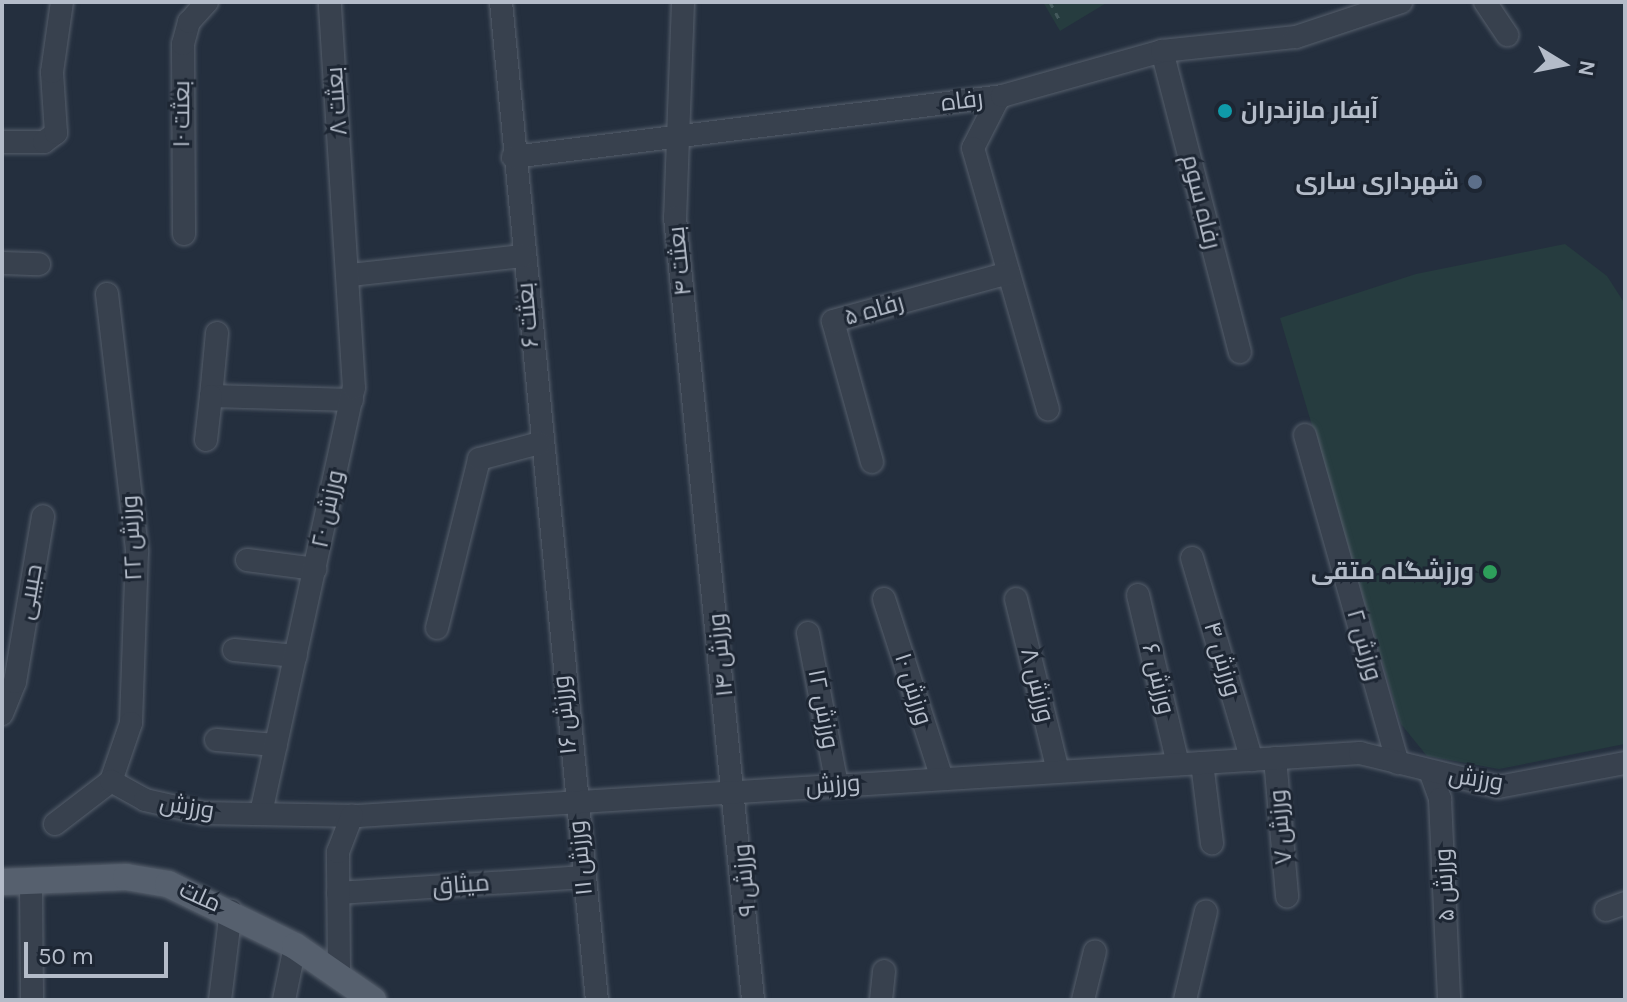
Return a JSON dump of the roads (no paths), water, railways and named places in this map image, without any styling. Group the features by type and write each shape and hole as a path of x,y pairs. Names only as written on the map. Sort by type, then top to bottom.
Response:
{"main road":[{"name":"ملت","path":"2,882 126,877 168,884 231,911 295,946 373,1000"}],"street":[{"path":"2,142 44,142 59,119 52,72 62,2"},
{"name":"بعثت ۱۰","path":"184,234 183,44 207,2"},
{"name":"بعثت ٨","path":"330,2 345,200"},
{"name":"بعثت ۶","path":"501,2 556,628"},
{"name":"بعثت ۴","path":"683,2 674,137 675,217 707,518"},
{"name":"رفاه","path":"513,157 999,97 1162,51 1296,37 1401,2"},
{"path":"1485,2 1507,35"},
{"name":"رفاه سوم","path":"1162,51 1240,352"},
{"path":"999,97 973,148 1048,409"},
{"name":"ورزش ۲۰","path":"261,813 352,400 345,200"},
{"path":"350,275 523,256"},
{"path":"2,263 39,264"},
{"name":"رفاه ۵","path":"872,462 833,321 1009,273"},
{"name":"ورزش ۲۲","path":"107,294 137,551 131,723 111,781"},
{"path":"206,440 217,333"},
{"path":"211,396 352,400"},
{"name":"ورزش ۲","path":"1305,435 1398,763"},
{"path":"437,628 479,459 540,443"},
{"name":"حبیبی","path":"2,714 43,516"},
{"name":"ورزش ۱۴","path":"707,518 737,791"},
{"name":"ورزش ۴","path":"1192,558 1252,760"},
{"path":"247,560 315,569"},
{"name":"ورزش ۶","path":"1138,595 1178,764"},
{"name":"ورزش ۱۰","path":"884,599 942,779"},
{"name":"ورزش ۸","path":"1016,599 1058,771"},
{"name":"ورزش ۱۶","path":"556,628 575,801"},
{"name":"ورزش ۱۲","path":"808,633 837,785"},
{"path":"234,650 296,656"},
{"path":"216,740 276,745"},
{"name":"ورزش","path":"111,781 145,800 202,813 352,816 1360,753 1498,787 1625,763"},
{"name":"ورزش ۷","path":"1275,758 1287,896"},
{"path":"1202,763 1212,843"},
{"name":"ورزش ۵","path":"1430,771 1440,799 1449,1000"},
{"path":"55,824 111,781"},
{"name":"ورزش ۹","path":"737,791 753,968 753,1000"},
{"name":"ورزش ۱۱","path":"575,801 597,1000"},
{"path":"339,974 338,852 352,816"},
{"name":"میثاق","path":"338,893 584,877"},
{"path":"31,883 32,1000"},
{"path":"220,1000 231,911"},
{"path":"1185,1000 1206,911"},
{"path":"284,1000 295,946"},
{"path":"1083,1000 1095,951"},
{"path":"881,1000 884,971"}],"place":[{"name":"آبفار مازندران","path":"1225,111"},
{"name":"شهرداری ساری","path":"1475,182"},
{"name":"ورزشگاه متقی","path":"1490,572"}]}
